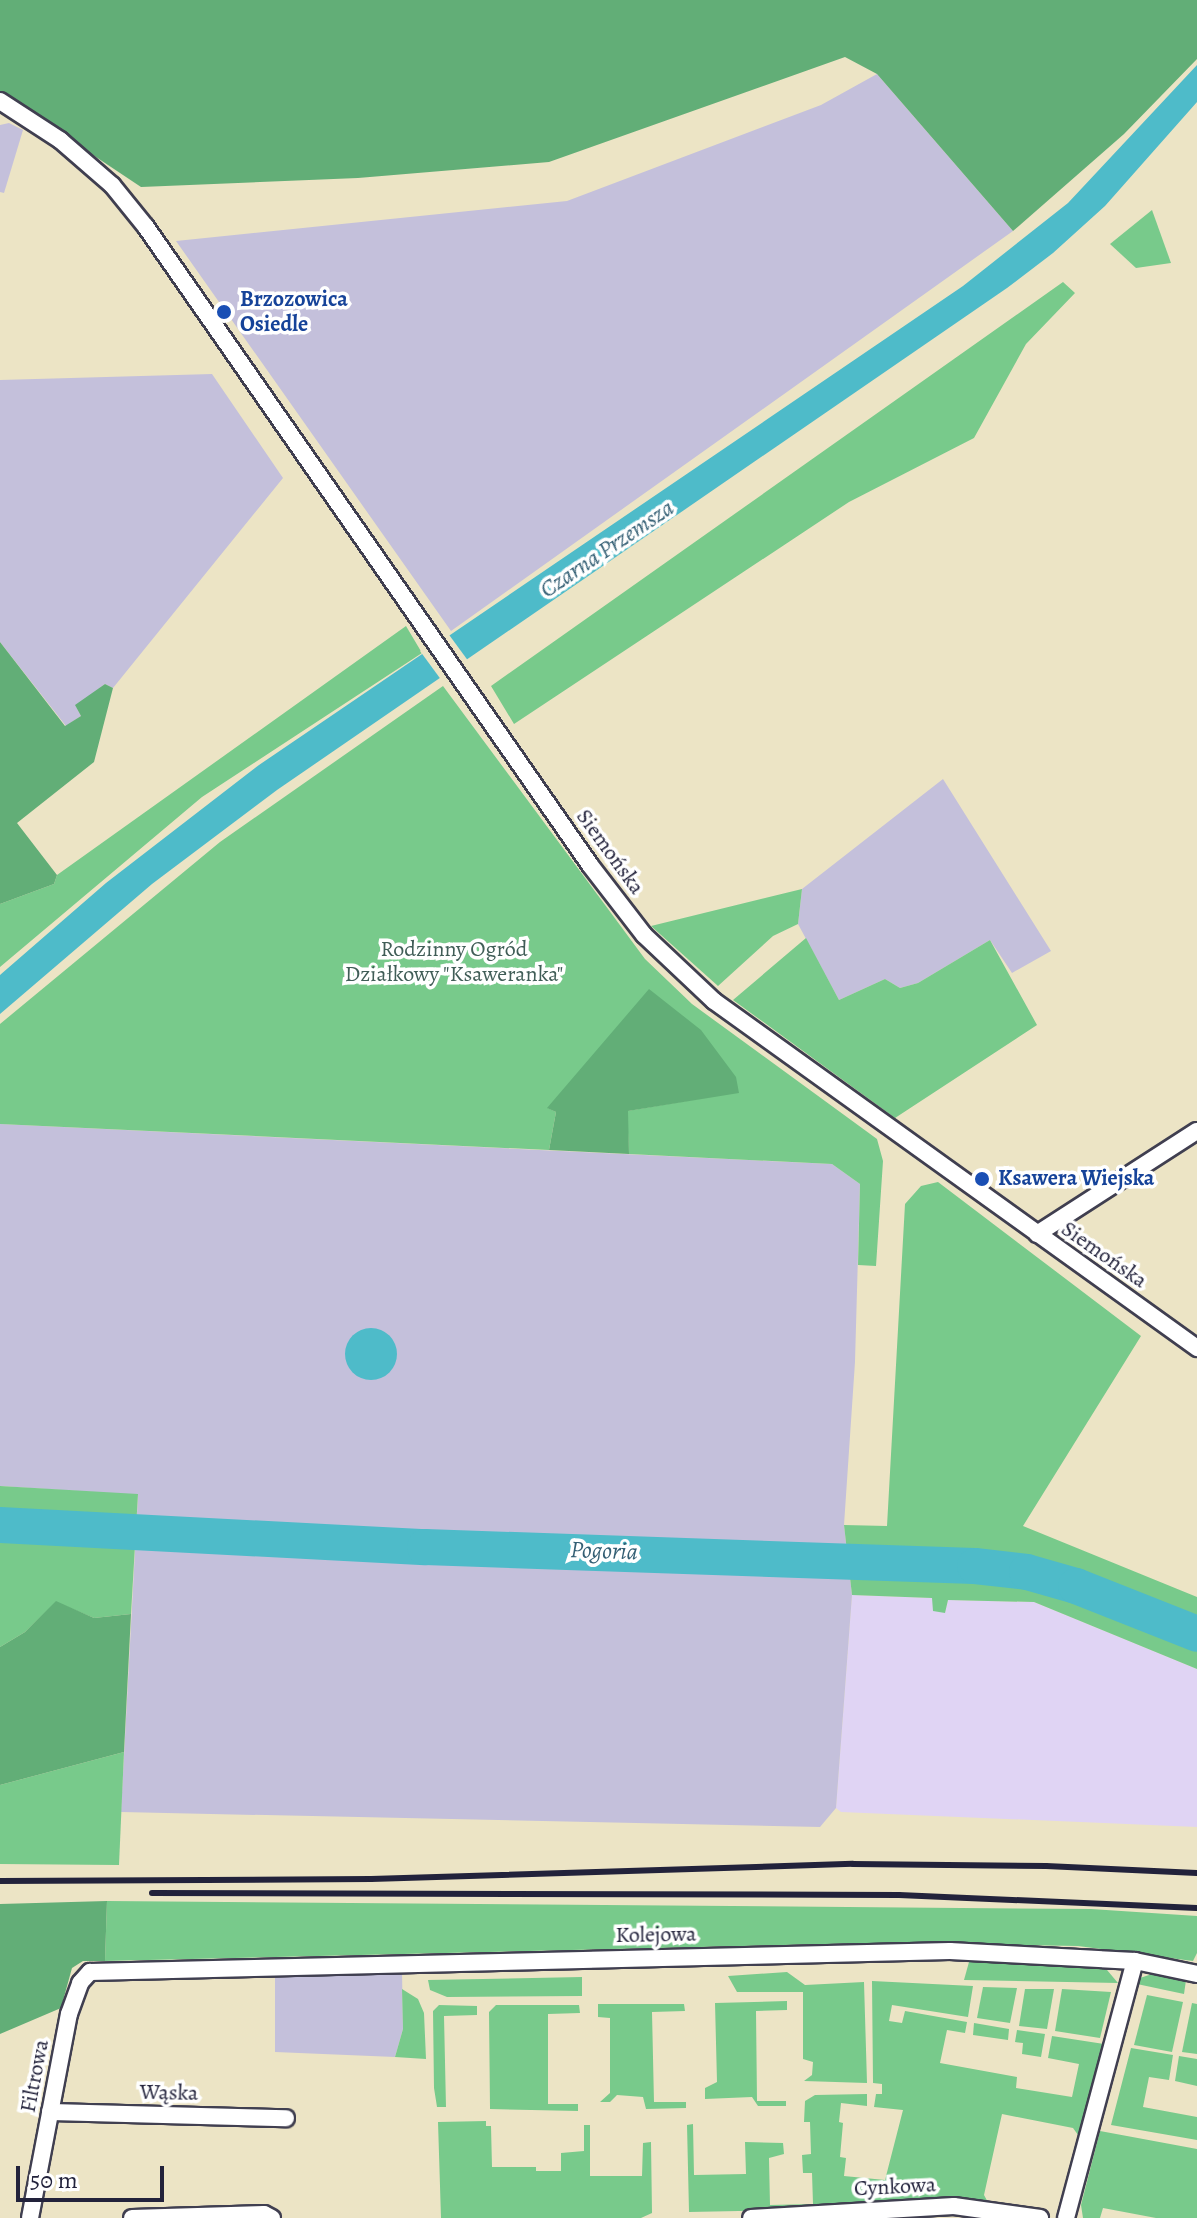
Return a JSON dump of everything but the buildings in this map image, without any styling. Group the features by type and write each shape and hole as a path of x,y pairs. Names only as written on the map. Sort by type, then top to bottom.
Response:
{"street":[{"name":"Siemońska","path":"0,101 60,140 112,185 146,227 466,687 644,935 714,1001 1197,1348"},
{"path":"1037,1234 1197,1131"},
{"name":"Kolejowa","path":"114,1969 950,1951 1135,1961 1197,1974"},
{"path":"1066,2218 1135,1961"},
{"name":"Filtrowa","path":"30,2218 69,2014 80,1983 90,1972 114,1969"},
{"name":"Wąska","path":"50,2112 286,2118"},
{"name":"Cynkowa","path":"751,2218 954,2206 1040,2218"},
{"path":"132,2218 264,2214 272,2218"}],"shaded area":[{"path":"877,74 1013,231 451,631 176,241 567,201 821,105"},
{"path":"9,123 23,130 4,193 0,192 0,125"},
{"path":"212,374 283,478 113,688 105,684 76,706 81,716 66,726 0,642 0,380"},
{"path":"943,779 1051,951 1012,973 990,940 918,983 900,988 885,979 839,1000 798,924 802,889"},
{"path":"0,1124 832,1164 860,1184 855,1362 844,1525 852,1595 836,1808 820,1827 121,1812 138,1495 0,1486"},
{"path":"852,1595 932,1598 945,1612 948,1600 1034,1602 1197,1669 1197,1827 841,1812 836,1808"},
{"path":"402,1972 403,2029 395,2057 275,2052 275,1977"}],"green space":[{"path":"0,0 1197,0 1197,59 1124,134 1013,231 877,74 845,57 549,162 358,178 141,187 0,93"},
{"path":"1152,210 1171,263 1136,268 1110,244"},
{"path":"1063,282 1075,293 1026,344 974,438 849,502 514,724 491,686"},
{"path":"406,626 422,653 202,797 0,967 0,904 54,884 57,875"},
{"path":"0,642 65,726 81,716 75,705 105,684 113,688 94,762 17,823 57,875 54,884 0,904"},
{"name":"Rodzinny Ogród Działkowy \"Ksaweranka\"","path":"443,686 645,959 692,1004 877,1139 883,1161 876,1266 858,1265 860,1184 832,1164 629,1154 627,1111 739,1092 548,1108 556,1112 549,1150 0,1124 0,1024 220,842"},
{"path":"802,889 798,924 773,936 718,986 651,926"},
{"path":"806,938 839,1000 885,979 900,988 918,983 990,940 1037,1025 895,1118 733,1000"},
{"path":"649,989 701,1030 736,1077 739,1093 628,1111 629,1154 549,1150 556,1112 547,1108"},
{"path":"938,1182 1141,1336 1023,1526 1197,1597 1197,1669 1034,1602 948,1600 945,1613 933,1611 932,1598 852,1595 844,1525 887,1526 905,1204 921,1186"},
{"path":"0,1486 138,1494 131,1614 94,1618 56,1602 25,1632 0,1647"},
{"path":"56,1601 94,1618 131,1614 124,1752 0,1785 0,1647 25,1632"},
{"path":"124,1752 119,1865 0,1864 0,1785"},
{"path":"107,1901 1091,1909 1197,1916 1197,1953 1193,1961 1078,1946 870,1943 105,1961"},
{"path":"107,1901 105,1961 83,1961 72,1968 61,2008 0,2034 0,1904"},
{"path":"969,1962 1096,1965 1107,1970 1118,1983 964,1980"},
{"path":"787,1972 805,1985 864,1982 867,2083 804,2081 812,2075 813,2062 803,2059 803,1992 737,1992 728,1976"},
{"path":"1155,1973 1186,1980 1184,1994 1137,1984 1140,1978"},
{"path":"582,1977 582,1996 447,1997 430,1990 428,1980"},
{"path":"872,1981 973,1986 968,2017 892,2005 889,2021 902,2023 905,2011 967,2022 965,2033 947,2030 940,2063 1017,2077 1016,2088 1072,2097 1079,2064 1048,2058 1052,2036 1104,2044 1081,2139 1073,2128 1002,2114 984,2195 990,2206 689,2212 687,2125 693,2124 694,2175 746,2174 745,2142 783,2143 784,2154 769,2158 770,2205 813,2204 812,2173 803,2173 802,2155 811,2154 810,2122 804,2122 805,2101 815,2095 867,2094 867,2106 841,2103 840,2157 846,2158 844,2176 885,2180 903,2110 874,2107 876,2094 882,2094 882,2084 873,2083"},
{"path":"983,1987 1017,1988 1010,2023 977,2018"},
{"path":"402,1989 418,1999 424,2013 426,2059 395,2057 403,2029"},
{"path":"1025,1989 1054,1989 1047,2029 1019,2026"},
{"path":"1062,1989 1111,1992 1100,2038 1055,2031"},
{"path":"1147,1995 1183,2002 1172,2052 1134,2045"},
{"path":"787,2001 787,2010 756,2011 757,2101 786,2101 786,2106 758,2106 752,2097 705,2099 705,2088 717,2082 715,2003"},
{"path":"1192,2003 1197,2004 1197,2054 1182,2052"},
{"path":"598,2004 684,2004 685,2011 652,2012 654,2102 686,2102 686,2108 646,2109 643,2097 617,2095 610,2102 600,2102 610,2093 610,2018 598,2017"},
{"path":"439,2005 477,2006 477,2015 444,2016 446,2107 437,2107 434,2088 433,2011"},
{"path":"496,2005 579,2005 580,2013 548,2014 548,2104 578,2104 578,2111 490,2109 489,2012"},
{"path":"974,2023 1009,2029 1008,2040 973,2035"},
{"path":"1017,2030 1045,2034 1041,2057 1022,2054 1023,2043 1015,2042"},
{"path":"1131,2048 1173,2055 1169,2080 1149,2077 1143,2107 1197,2117 1197,2140 1111,2125"},
{"path":"1179,2056 1197,2059 1197,2086 1175,2081"},
{"path":"486,2121 486,2126 491,2126 492,2167 536,2167 536,2171 561,2171 561,2153 584,2151 584,2125 590,2125 590,2176 642,2176 643,2143 651,2142 652,2213 641,2218 441,2218 438,2122"},
{"path":"1100,2131 1197,2149 1197,2218 1156,2218 1103,2208 1100,2218 1083,2218 1081,2205"}],"water":[{"name":"Czarna Przemsza","path":"1197,65 1197,102 1105,206 1053,253 1007,288 277,790 152,884 0,1014 0,975 106,883 259,765 963,286 1068,203"},
{"path":"371,1328 389,1336 397,1354 389,1372 371,1380 353,1372 345,1354 353,1336"}],"pier":[{"path":"447,632 469,662 442,681 420,651"}],"waterway":[{"name":"Pogoria","path":"0,1525 425,1547 975,1566 1027,1572 1076,1586 1197,1634"}],"railway":[{"path":"0,1881 371,1879 853,1864 1046,1866 1197,1873"},
{"path":"152,1893 899,1895 1197,1908"}],"place":[{"name":"Brzozowica Osiedle","path":"224,312"},
{"name":"Ksawera Wiejska","path":"982,1179"}]}
